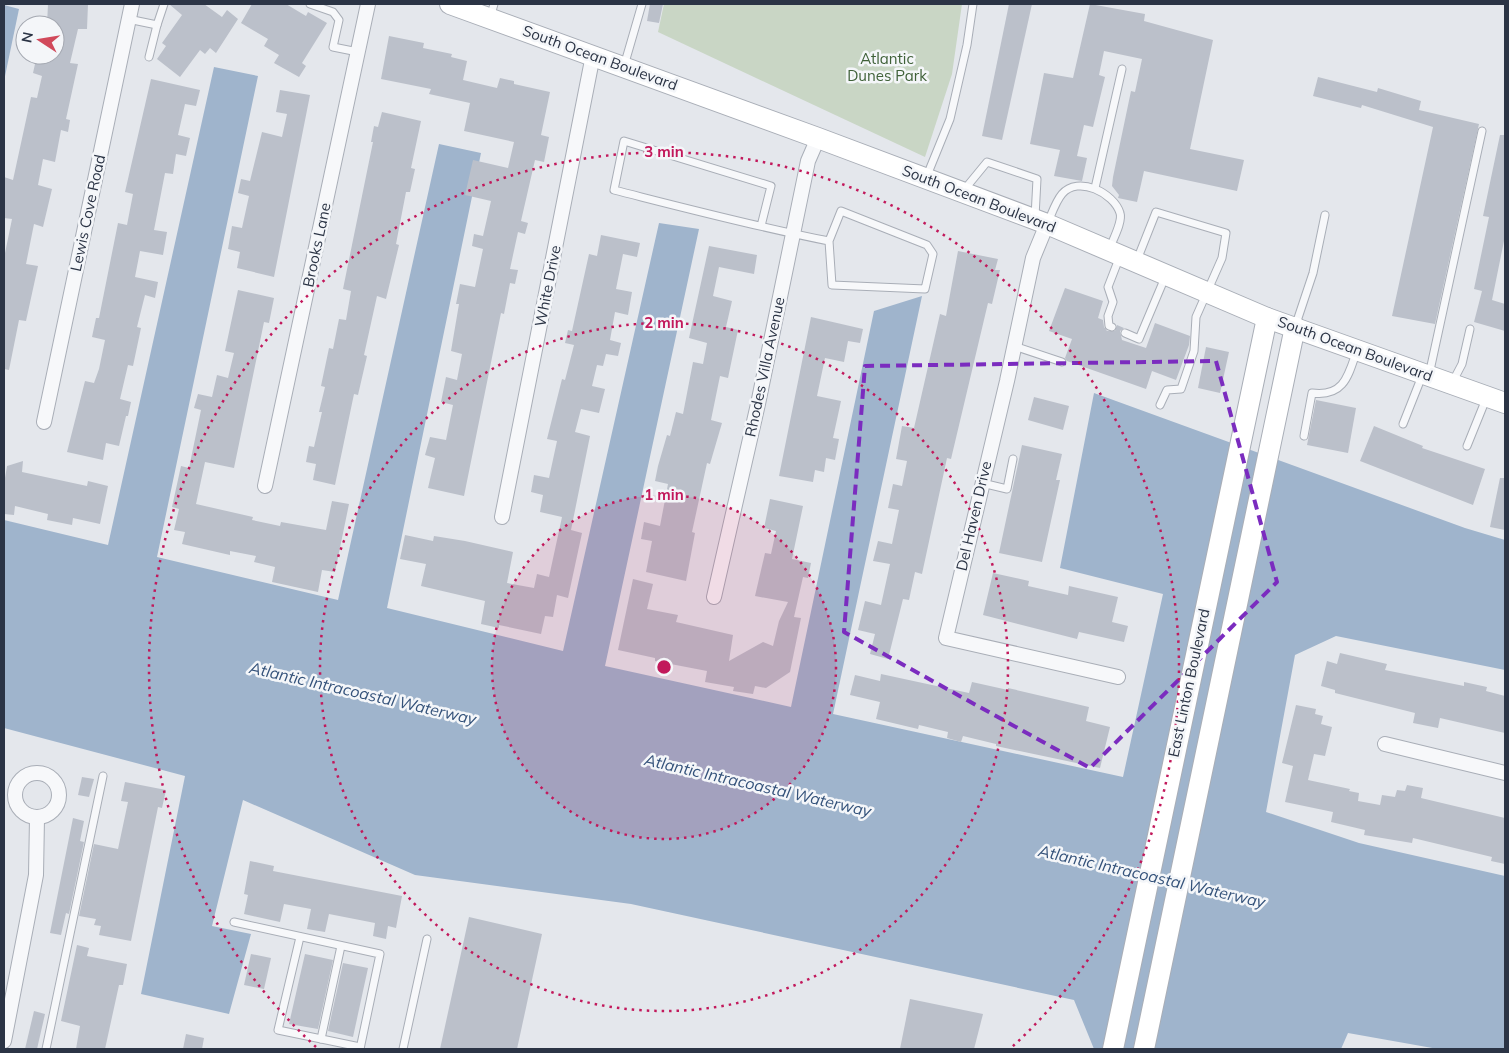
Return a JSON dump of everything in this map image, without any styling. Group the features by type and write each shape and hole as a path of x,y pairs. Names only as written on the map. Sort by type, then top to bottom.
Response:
{"main road":[{"name":"South Ocean Boulevard","path":"455,5 492,11 593,55 1041,222 1267,318 1500,400"},
{"name":"East Linton Boulevard","path":"1113,1049 1242,429 1267,318"},
{"name":"East Linton Boulevard","path":"1144,1049 1295,327"}],"street":[{"name":"Lewis Cove Road","path":"44,422 132,4"},
{"name":"Brooks Lane","path":"266,486 368,4"},
{"name":"White Drive","path":"502,517 593,55"},
{"name":"Rhodes Villa Avenue","path":"714,597 758,404 808,161 818,138"},
{"name":"Del Haven Drive","path":"1041,222 946,638 1118,677"},
{"path":"1384,744 1505,773"},
{"path":"4,1041 36,875 37,818"}],"lane":[{"path":"149,57 164,4"},
{"path":"310,4 333,12 339,20 333,47 358,52"},
{"path":"624,66 642,4"},
{"path":"926,179 950,119 967,45 973,4"},
{"path":"128,19 157,25"},
{"path":"1095,188 1122,69"},
{"path":"1403,424 1426,374 1482,131"},
{"path":"761,226 770,186 624,141 614,190 793,234 829,241"},
{"path":"963,192 987,162 1037,179 1041,222"},
{"path":"1041,222 1062,194 1070,188 1095,188 1115,204 1120,212 1121,256"},
{"path":"842,211 927,245 933,254 925,289 832,285 829,241 842,211"},
{"path":"1112,328 1109,326 1108,316 1113,302 1108,287 1121,256 1156,212 1226,233 1222,258 1196,317 1194,351 1181,389 1167,390 1160,405"},
{"path":"1295,327 1313,273 1325,214"},
{"path":"1125,333 1139,339 1166,275"},
{"path":"1452,383 1462,364 1470,329"},
{"path":"1014,346 1062,362"},
{"path":"1304,436 1312,393 1330,393 1339,388 1345,381 1357,349"},
{"path":"1467,446 1500,400"},
{"path":"982,483 1007,489 1013,459"},
{"path":"46,1049 103,776"},
{"path":"234,922 380,954 360,1048 278,1030 300,937"},
{"path":"403,1049 428,939"},
{"path":"320,1039 341,946"}],"highlighted area":[{"path":"1216,361 1277,582 1090,768 844,632 865,366"}],"green space":[{"name":"Atlantic Dunes Park","path":"664,4 962,4 952,74 925,157 658,32"}],"water":[{"path":"4,5 19,9 18,15 15,15 15,28 4,81"},
{"name":"Atlantic Intracoastal Waterway","path":"214,67 258,76 157,557 338,600 439,144 481,153 387,608 563,651 659,223 699,229 605,666 791,707 874,311 922,296 833,714 1123,777 1163,594 1060,568 1094,393 1465,528 1505,540 1505,670 1336,636 1295,655 1266,812 1359,843 1505,876 1505,1049 1438,1049 1348,1033 1341,1049 1094,1049 1074,1000 631,904 415,875 243,800 212,926 251,934 229,1014 141,994 185,776 4,728 4,520 108,545"}],"building":[{"path":"48,4 88,4 87,29 78,29 70,63 78,64 66,119 70,120 68,132 61,130 55,162 43,159 38,185 52,189 43,227 34,224 26,264 38,266 26,321 19,320 9,370 4,369 4,258 12,219 4,218 4,177 13,180 31,97 37,98 42,76 33,73 35,65 65,65 65,15 47,15"},
{"path":"169,4 204,4 222,17 227,10 238,19 216,53 210,48 205,54 200,50 180,77 157,59 166,46 162,43 182,15"},
{"path":"252,4 286,4 306,16 308,12 327,23 302,63 306,66 299,77 274,63 279,55 264,46 268,39 241,23"},
{"path":"650,4 663,4 659,23 647,21"},
{"path":"1009,4 1032,4 1002,140 982,136"},
{"path":"1090,4 1145,14 1144,21 1213,40 1190,149 1244,160 1237,191 1144,171 1137,202 1118,198 1119,195 1112,186 1113,177 1131,91 1135,92 1142,59 1104,51 1099,75 1105,77 1093,127 1084,125 1077,156 1087,158 1082,181 1054,176 1060,150 1030,144 1044,73 1073,78"},
{"path":"389,36 424,43 423,48 452,54 451,57 467,61 463,80 497,88 500,78 514,81 514,84 550,92 541,135 549,137 544,162 535,160 521,221 528,223 525,234 518,232 510,269 518,270 515,284 510,283 504,314 501,313 464,496 428,488 435,458 425,455 430,437 446,440 453,405 441,402 446,377 457,380 462,354 451,351 459,304 456,304 460,284 475,287 483,249 472,246 474,234 483,236 491,201 465,195 473,160 508,168 514,142 464,131 470,103 429,94 431,89 381,79"},
{"path":"1318,77 1377,92 1378,88 1421,101 1419,110 1479,124 1435,324 1392,316 1433,127 1362,105 1361,108 1313,96"},
{"path":"151,79 200,90 196,106 185,104 178,135 190,138 186,156 176,154 173,174 165,173 154,230 167,232 163,255 140,251 135,277 158,282 155,298 145,295 137,327 141,328 133,366 128,365 120,399 131,402 119,446 106,443 103,460 67,452 85,381 94,383 99,369 105,340 92,337 96,318 99,318 118,223 127,225 133,194 125,192"},
{"path":"280,90 310,95 274,277 237,268 240,252 228,249 232,226 242,228 249,196 238,193 241,179 250,181 262,132 282,137 287,114 276,112"},
{"path":"382,112 421,121 411,168 415,169 410,192 406,192 396,244 399,245 386,299 377,296 364,355 367,356 358,395 354,394 335,485 313,480 316,464 306,462 309,446 314,447 322,412 319,412 325,387 321,386 329,348 333,349 339,319 346,320 351,291 343,289 373,142 371,142 374,126 378,127"},
{"path":"1500,135 1505,135 1505,236 1492,300 1505,304 1505,331 1474,322 1482,291 1474,289 1489,217 1483,216"},
{"path":"601,235 640,243 637,257 623,254 616,289 632,292 628,315 615,312 610,340 621,343 618,356 606,354 603,366 597,365 592,386 605,389 599,413 581,409 575,432 590,436 571,530 582,533 568,598 557,595 553,617 545,616 541,634 499,625 499,628 481,624 485,601 421,586 426,564 400,559 405,535 433,541 434,536 513,552 507,583 534,588 537,574 549,577 562,517 540,512 543,495 531,492 534,475 549,478 557,441 547,439 562,379 565,380 574,345 565,343 568,330 572,331 589,254 597,256"},
{"path":"709,246 757,255 754,274 719,267 713,296 732,301 726,327 738,330 728,378 720,376 711,420 722,423 710,464 707,463 692,532 695,533 686,581 646,572 652,541 641,539 644,522 660,526 668,484 655,481 658,466 667,435 670,436 676,412 683,414 693,362 703,364 707,343 689,338"},
{"path":"958,251 998,259 995,270 1000,270 992,304 988,303 951,459 947,458 922,574 915,572 909,600 903,599 888,659 870,654 875,634 858,630 865,601 881,605 890,564 873,561 878,541 892,544 899,510 888,508 893,484 902,486 907,461 896,459 902,426 914,428 940,314 946,316"},
{"path":"1065,288 1103,301 1098,318 1103,320 1107,331 1115,331 1117,325 1124,328 1120,331 1122,340 1146,348 1155,323 1190,336 1189,345 1176,380 1152,371 1146,389 1067,361 1065,358 1072,339 1049,331"},
{"path":"238,290 274,298 269,323 264,322 234,468 205,462 196,504 253,517 252,520 280,526 281,522 326,530 332,501 349,504 335,572 322,570 318,592 272,582 275,567 254,562 256,556 230,551 230,555 182,544 185,532 174,530 179,509 172,507 181,466 189,468 201,410 194,408 198,394 212,397 217,375 228,378 234,353 225,351"},
{"path":"811,317 863,329 860,343 848,341 844,362 825,358 817,396 841,401 833,438 839,439 835,460 826,458 824,472 815,470 813,482 779,476"},
{"path":"1206,347 1229,352 1220,393 1198,388"},
{"path":"1034,397 1069,406 1063,430 1028,420"},
{"path":"1316,400 1356,408 1348,453 1307,445"},
{"path":"1374,426 1423,446 1422,448 1485,469 1473,505 1360,461"},
{"path":"1022,445 1062,454 1056,480 1060,480 1042,562 999,553"},
{"path":"23,461 22,472 87,486 88,481 108,486 100,524 73,518 72,525 47,520 48,514 15,506 14,515 4,514 4,484 7,466"},
{"path":"1500,478 1505,478 1505,530 1490,527"},
{"path":"770,499 803,506 792,559 811,563 808,578 803,577 794,617 801,618 790,672 766,688 755,686 753,694 733,691 734,687 705,682 707,671 655,661 655,658 618,650 633,579 653,584 647,609 678,615 676,622 733,635 729,661 763,642 773,646 779,621 788,602 755,596 765,553 771,554 776,531 764,528"},
{"path":"993,573 1029,581 1028,586 1068,595 1069,586 1118,597 1112,622 1128,626 1124,642 1079,632 1077,639 983,615"},
{"path":"1340,653 1387,664 1385,670 1464,686 1464,682 1487,687 1486,691 1505,696 1505,733 1440,718 1438,728 1413,723 1415,713 1335,693 1335,690 1321,686 1327,661 1337,664"},
{"path":"881,674 969,693 972,682 1008,690 1008,688 1089,707 1086,721 1110,727 1100,768 996,746 996,744 963,736 961,742 947,738 948,732 919,725 918,729 876,719 880,702 850,695 855,675 880,681"},
{"path":"1296,705 1316,709 1315,714 1323,716 1321,724 1332,727 1325,756 1314,754 1308,780 1350,789 1349,791 1359,793 1358,801 1380,805 1382,795 1395,797 1397,790 1405,791 1407,785 1423,788 1421,798 1505,818 1505,864 1491,861 1492,857 1413,838 1412,843 1364,835 1365,830 1331,822 1333,812 1285,802 1293,766 1282,763"},
{"path":"82,777 94,779 89,797 78,795"},
{"path":"125,782 166,790 162,808 158,807 131,941 99,935 101,926 94,925 96,919 79,916 94,844 118,849 128,802 121,801"},
{"path":"73,818 84,821 80,841 84,842 69,914 66,913 61,935 50,933"},
{"path":"250,861 274,866 273,871 402,896 396,928 388,926 386,939 373,936 375,923 329,914 325,932 307,929 311,909 284,904 280,922 244,914 248,895 244,894"},
{"path":"469,917 542,934 517,1049 440,1049"},
{"path":"77,945 89,948 87,956 127,964 123,985 119,985 105,1049 76,1049 80,1026 61,1021"},
{"path":"251,954 271,958 264,989 244,985"},
{"path":"305,954 333,960 318,1029 289,1024"},
{"path":"343,963 368,968 353,1037 328,1031"},
{"path":"910,999 983,1014 974,1049 900,1049"},
{"path":"34,1011 45,1014 37,1049 25,1049"},
{"path":"186,1034 204,1038 202,1049 183,1049"}]}
